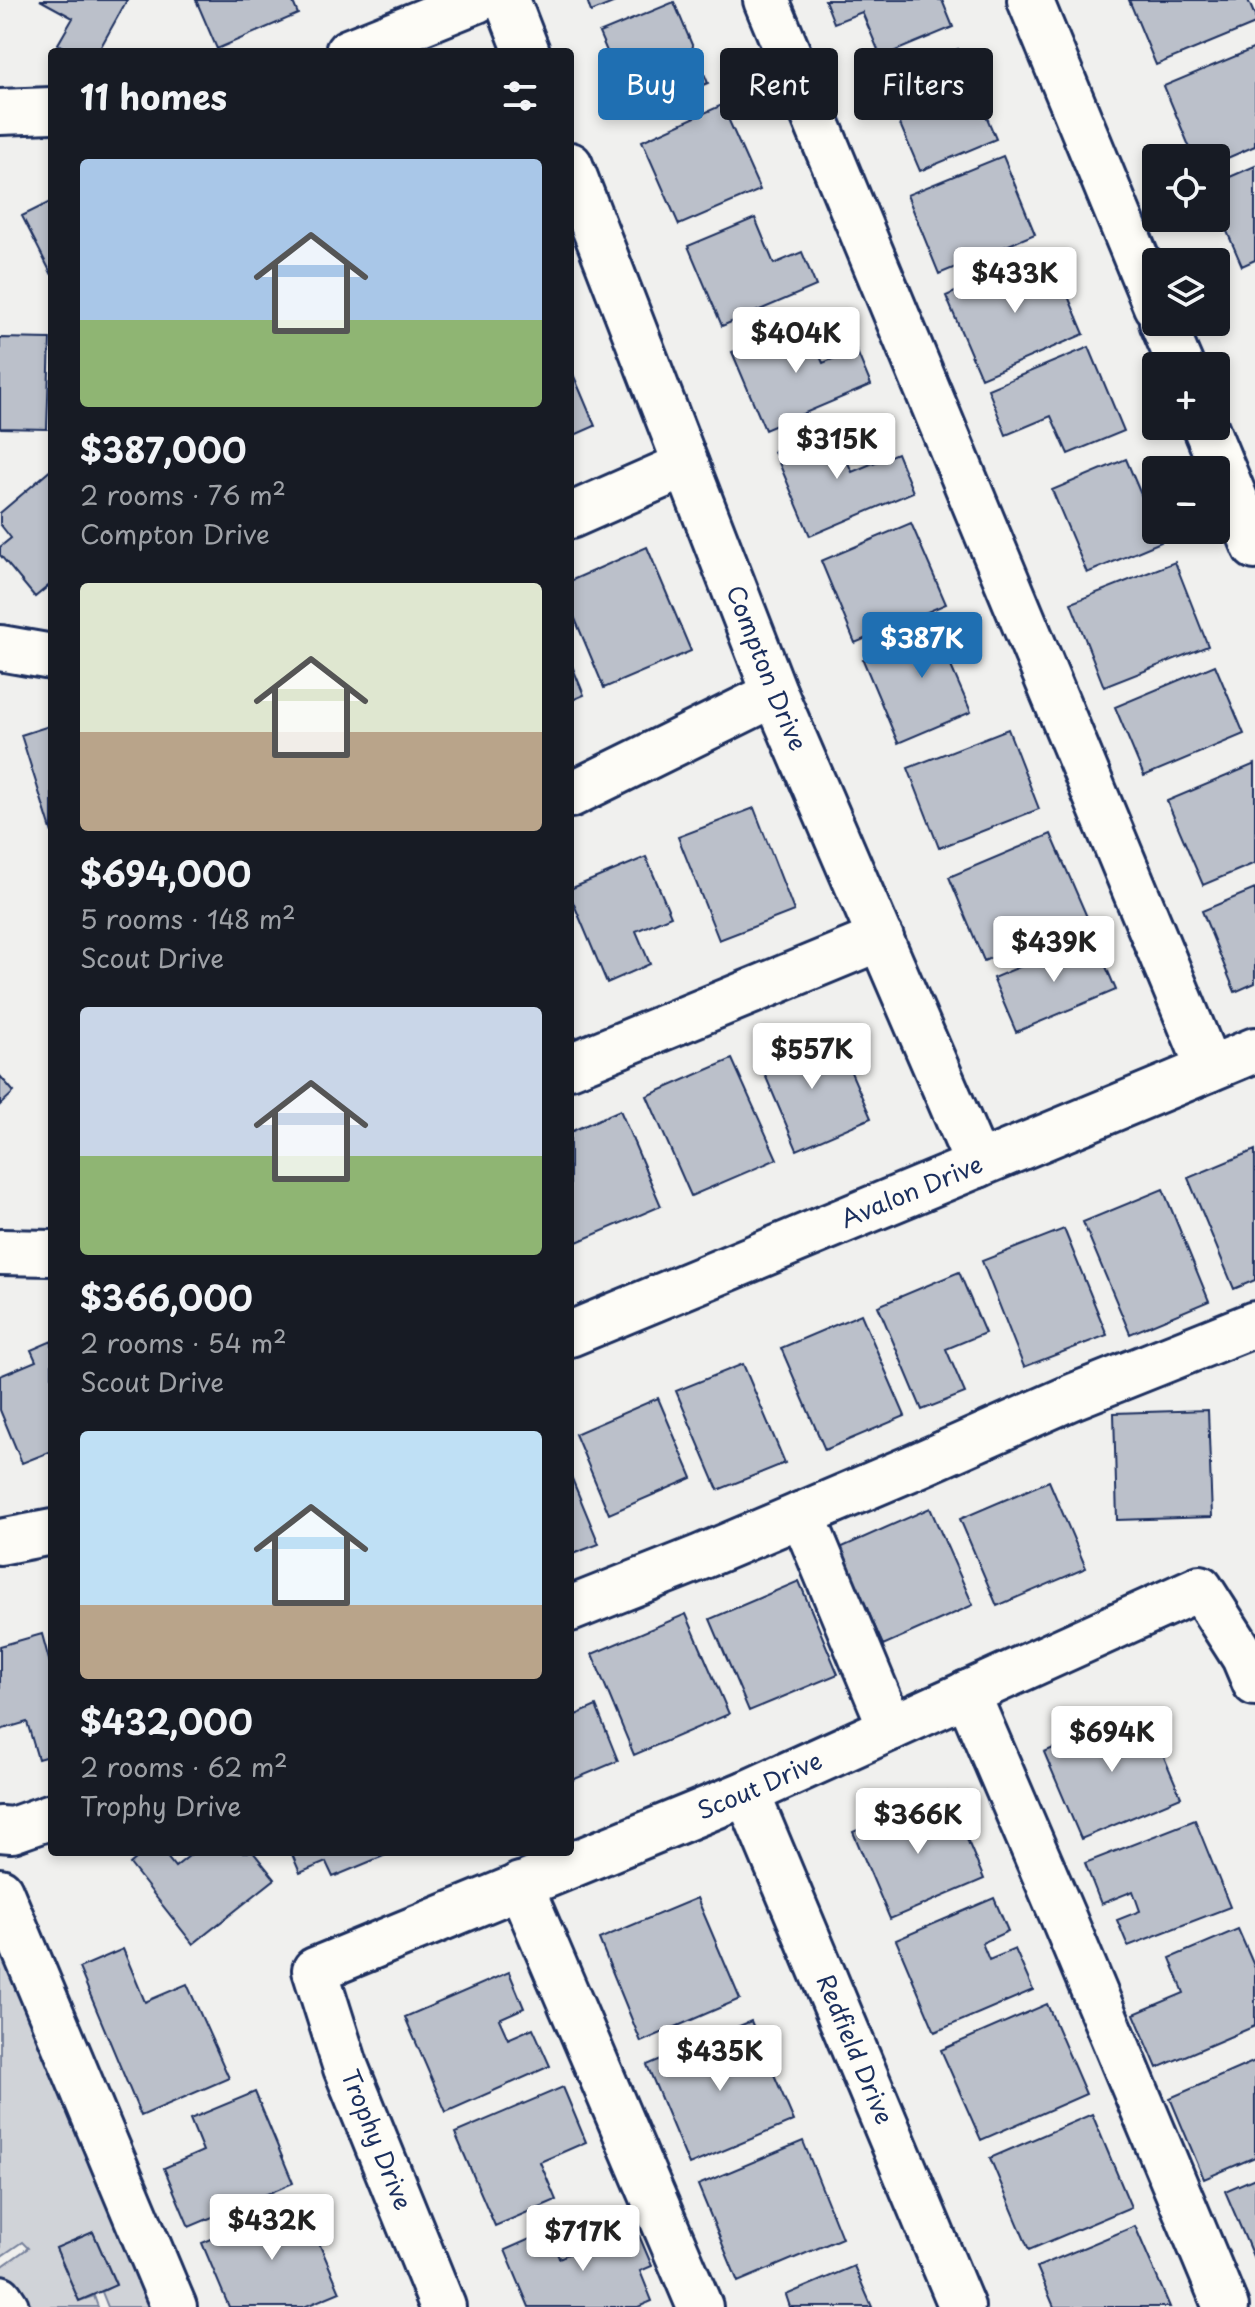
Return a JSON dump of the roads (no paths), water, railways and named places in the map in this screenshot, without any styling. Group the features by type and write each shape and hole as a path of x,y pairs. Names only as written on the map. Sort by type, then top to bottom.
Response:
{"street":[{"path":"358,48 477,0"},
{"path":"507,0 525,48"},
{"path":"766,0 1209,1069"},
{"path":"1030,0 1142,272"},
{"path":"0,112 48,110"},
{"name":"Compton Drive","path":"574,188 584,244 686,465 775,694 978,1165"},
{"path":"1211,440 1255,547"},
{"path":"574,514 686,465"},
{"path":"0,648 48,656"},
{"path":"574,793 775,694"},
{"path":"574,1064 881,938"},
{"name":"Avalon Drive","path":"574,1332 1255,1050"},
{"path":"0,1252 48,1253"},
{"path":"574,1607 916,1466 1072,1397 1255,1324"},
{"path":"802,1514 891,1728"},
{"path":"0,1542 48,1533"},
{"name":"Scout Drive","path":"315,1970 747,1793 1200,1588 1244,1657 1255,1683"},
{"path":"967,1693 1226,2307"},
{"name":"Redfield Drive","path":"747,1793 962,2307"},
{"path":"0,1829 12,1830 48,1817"},
{"path":"520,1885 700,2307"},
{"path":"0,1891 174,2307"},
{"name":"Trophy Drive","path":"315,1970 346,2068 443,2307"},
{"path":"0,2298 6,2307"}]}
